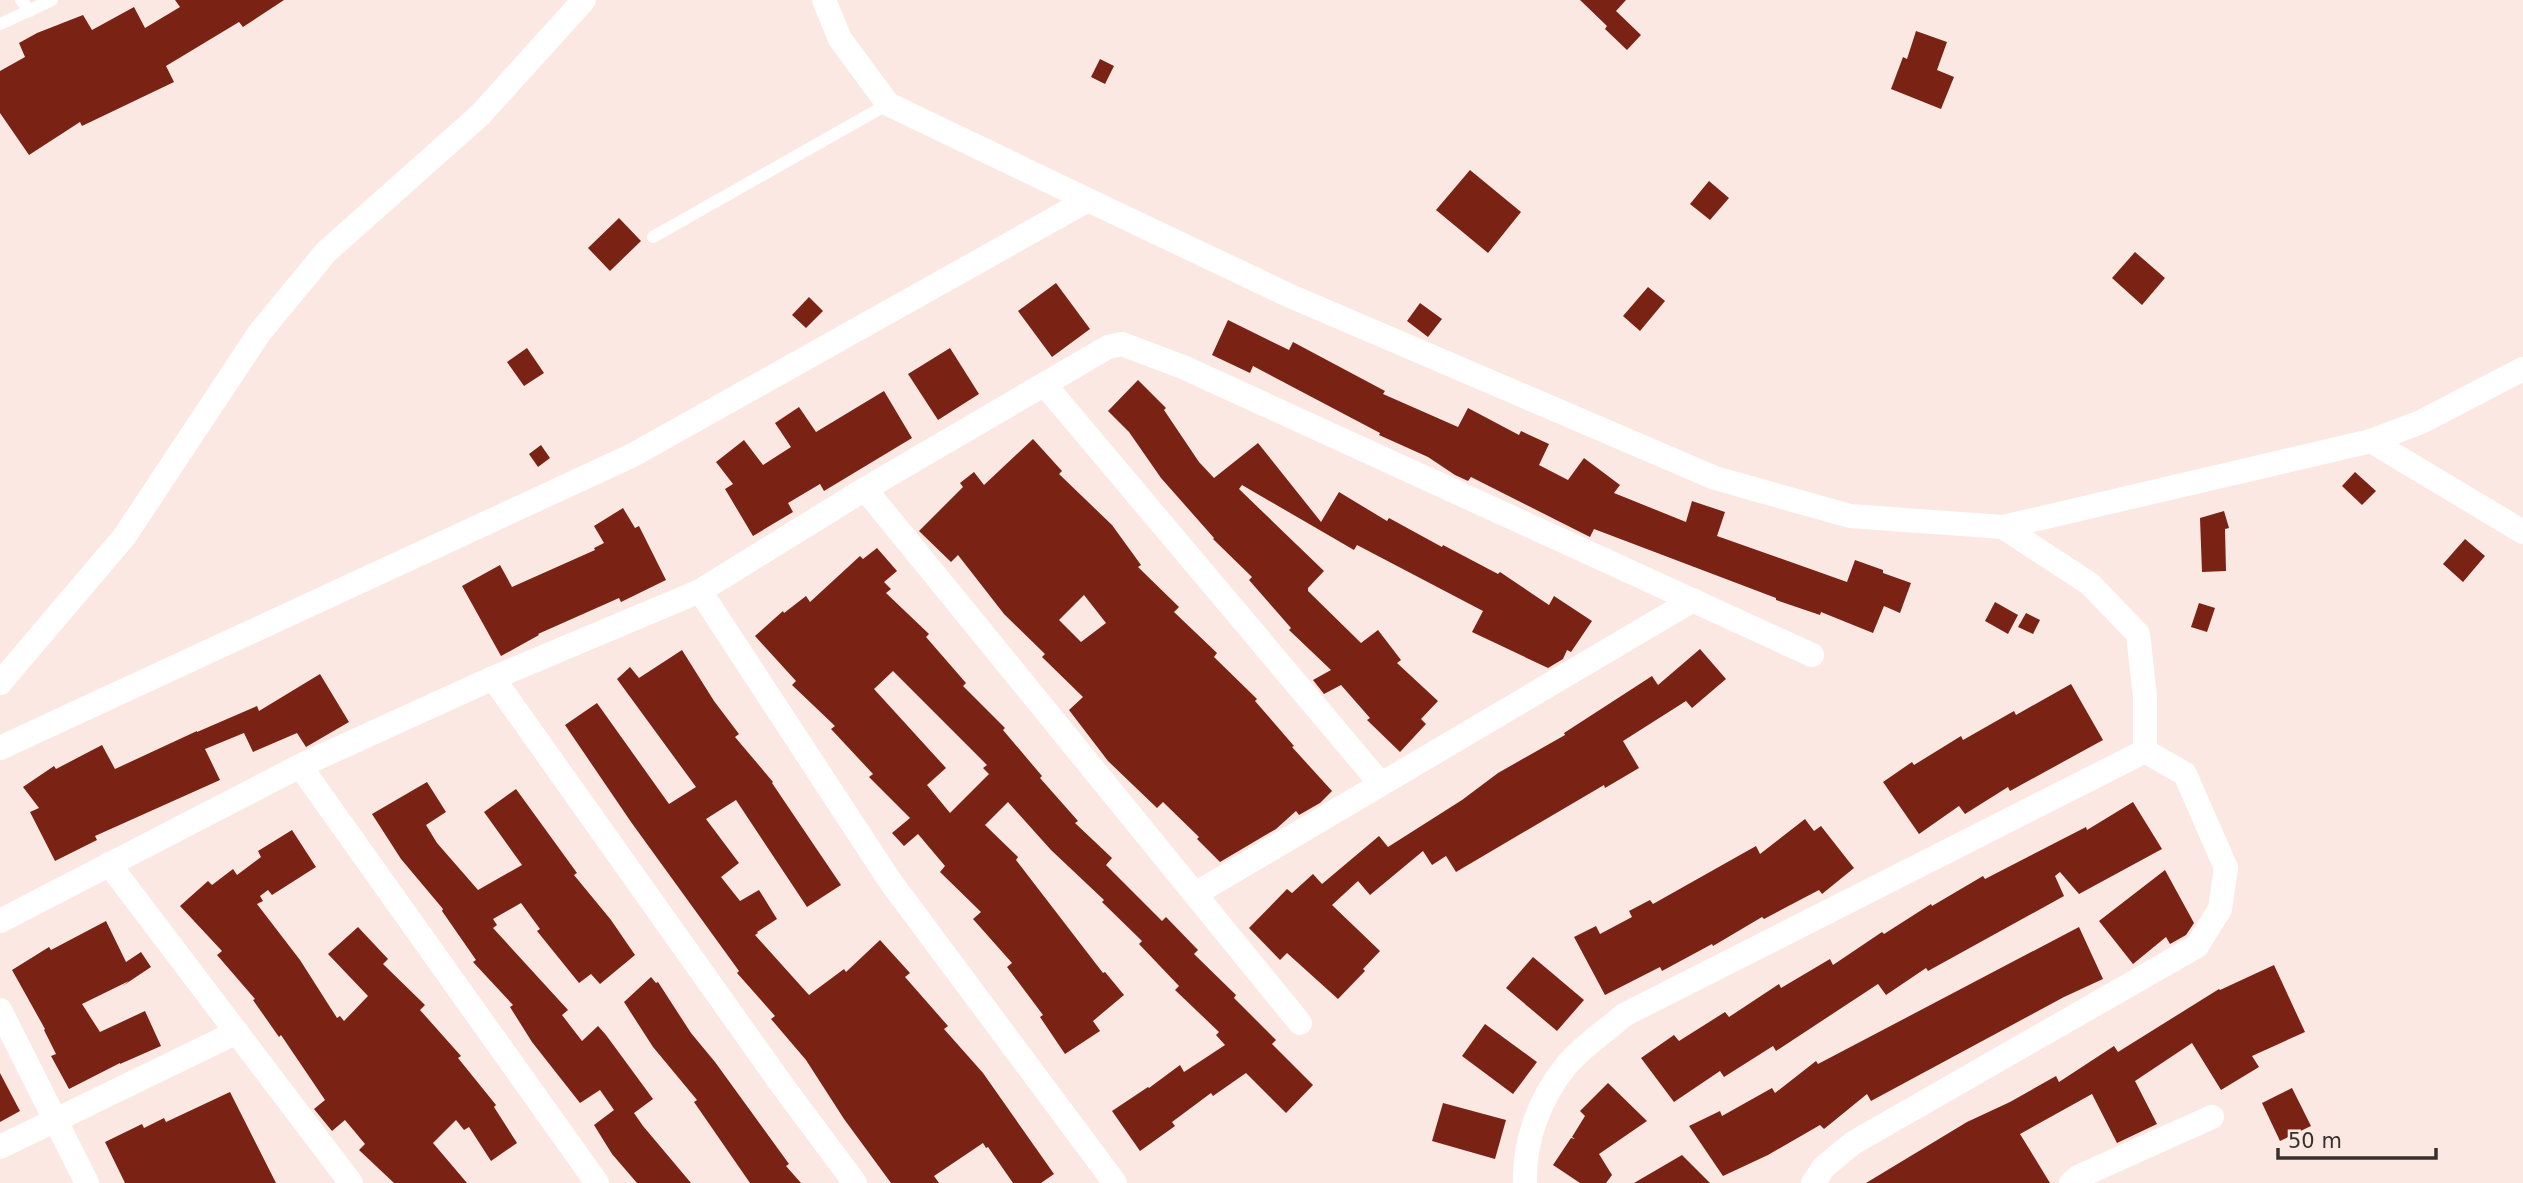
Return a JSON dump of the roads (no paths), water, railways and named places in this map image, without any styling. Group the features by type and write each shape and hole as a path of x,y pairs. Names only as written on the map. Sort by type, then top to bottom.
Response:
{"street":[{"path":"0,683 124,537 260,332 326,251 480,116 584,0"},
{"path":"824,0 840,39 888,104 1288,295 1715,478 1850,516 2003,527 2371,441 2421,422 2523,369"},
{"path":"0,748 634,455 1088,200"},
{"path":"0,921 300,766 493,678 700,592 865,489 1108,347 1122,344 1137,348 1812,655"},
{"path":"1045,385 1380,783"},
{"path":"2371,441 2523,532"},
{"path":"865,489 1300,1023"},
{"path":"2003,527 2090,584 2138,634 2145,697 2145,751"},
{"path":"700,592 890,881 1115,1183"},
{"path":"1195,894 1693,600"},
{"path":"493,678 782,1085 855,1183"},
{"path":"1525,1183 1524,1160 1538,1108 1566,1064 1624,1015 2145,751"},
{"path":"1813,1183 1824,1167 1853,1143 2197,946 2220,909 2226,868 2185,775 2145,751"},
{"path":"300,766 597,1183"},
{"path":"109,864 351,1183"},
{"path":"0,1010 87,1183"},
{"path":"0,1147 237,1032"},
{"path":"2071,1183 2078,1177 2211,1116"}],"lane":[{"path":"21,0 30,11"},
{"path":"0,24 52,0"},
{"path":"653,237 888,104"}]}
